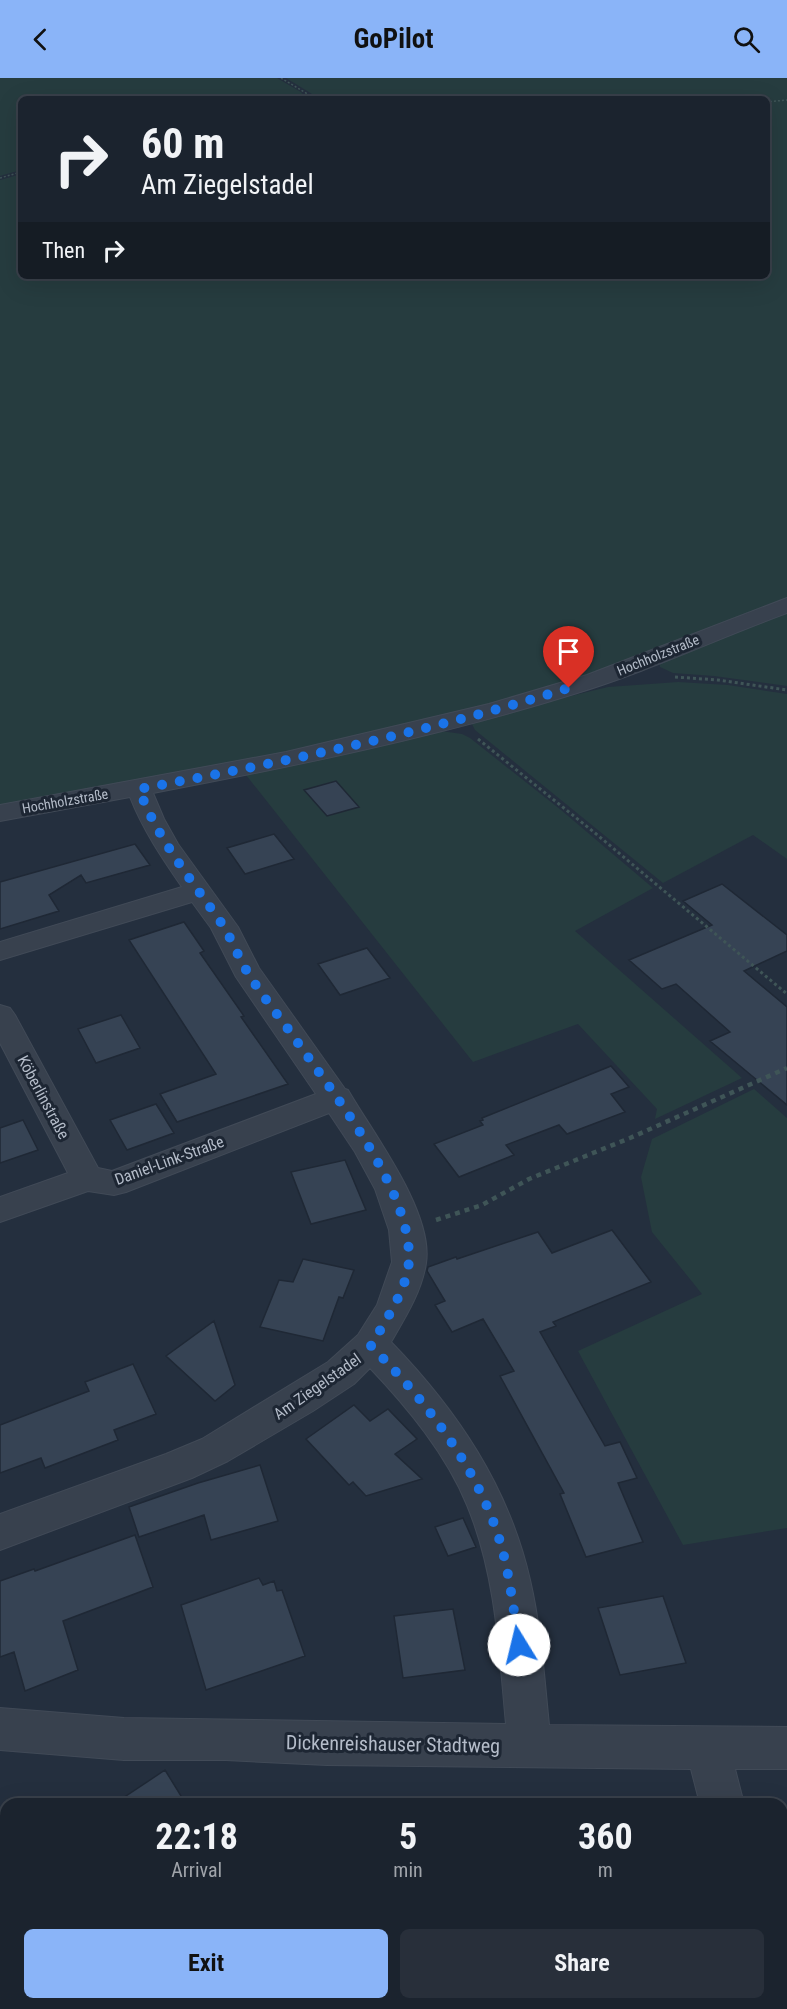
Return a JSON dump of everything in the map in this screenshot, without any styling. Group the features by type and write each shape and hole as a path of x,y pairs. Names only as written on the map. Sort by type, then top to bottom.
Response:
{"street":[{"name":"Hochholzstraße","path":"0,813 139,789 306,756 453,721 616,673 787,605"},
{"name":"Am Ziegelstadel","path":"0,1532 125,1488 215,1450 300,1400 340,1373 371,1346 393,1308 409,1262 405,1227 392,1189 368,1146 337,1098 246,970 224,927 166,846 151,819 139,789"},
{"path":"0,951 198,891"},
{"name":"Köberlinstraße","path":"0,1014 87,1179"},
{"name":"Daniel-Link-Straße","path":"0,1210 87,1179 114,1183 337,1098"},
{"path":"371,1346 399,1373 455,1448 481,1492 497,1531 510,1586 530,1746"},
{"name":"Dickenreishauser Stadtweg","path":"0,1729 124,1739 226,1739 327,1744 787,1748"},
{"path":"707,1747 720,1798"}],"path":[{"path":"281,78 308,96"},
{"path":"770,102 787,100"},
{"path":"0,178 18,173"},
{"path":"616,673 718,680 787,690"},
{"path":"453,721 587,826 787,994"},
{"path":"405,1227 452,1216 482,1205 529,1179 630,1138 787,1068"}],"green space":[{"path":"0,78 277,78 304,96 18,96 18,171 0,176"},
{"path":"286,78 787,78 787,598 576,679 478,708 343,741 0,806 0,180 18,175 18,279 770,279 770,96 314,96"},
{"path":"787,613 787,686 673,673 660,667 660,664 672,657"},
{"path":"678,682 728,685 787,694 787,859 753,835 663,883 475,730 472,724 546,702 608,687"},
{"path":"441,731 462,734 470,738 561,810 653,888 575,931 742,1078 655,1119 657,1109 578,1024 473,1062 246,775"},
{"path":"754,1089 787,1118 787,1528 683,1545 578,1351 702,1294 652,1232 641,1177 652,1139"}],"building":[{"path":"336,781 359,807 327,816 304,790"},
{"path":"274,834 294,859 245,874 227,848"},
{"path":"135,844 150,865 86,883 81,875 49,895 59,911 0,929 0,882"},
{"path":"722,884 787,935 787,951 744,971 787,1007 787,1105 710,1041 730,1032 676,984 662,989 629,960 712,925 683,901"},
{"path":"184,922 204,951 200,953 244,1016 241,1017 288,1084 177,1122 160,1094 216,1074 129,940"},
{"path":"367,948 390,978 340,995 318,964"},
{"path":"121,1015 140,1048 96,1063 78,1029"},
{"path":"611,1066 629,1087 611,1094 625,1112 567,1134 559,1125 506,1145 514,1155 459,1177 434,1144 483,1125 480,1121 483,1120 482,1118"},
{"path":"156,1104 174,1133 127,1150 110,1120"},
{"path":"23,1120 38,1150 0,1163 0,1128"},
{"path":"345,1160 366,1210 311,1224 291,1172"},
{"path":"612,1230 651,1282 553,1322 556,1326 540,1332 605,1446 620,1442 637,1478 618,1483 643,1542 586,1557 560,1494 564,1493 500,1376 514,1371 483,1319 452,1332 435,1305 445,1301 427,1271 428,1267 456,1257 457,1259 538,1232 552,1253"},
{"path":"303,1259 354,1270 343,1298 339,1297 323,1341 260,1327 279,1280 293,1282"},
{"path":"214,1321 235,1385 215,1401 166,1356"},
{"path":"133,1364 156,1414 114,1430 118,1440 45,1468 41,1458 0,1473 0,1425 89,1391 85,1382"},
{"path":"354,1405 370,1421 388,1409 417,1439 395,1454 422,1479 366,1496 353,1482 349,1485 306,1439"},
{"path":"260,1465 278,1521 211,1540 204,1515 139,1537 129,1507"},
{"path":"463,1518 476,1547 448,1556 435,1527"},
{"path":"135,1535 153,1587 63,1621 78,1670 25,1691 14,1652 0,1657 0,1581 34,1569 35,1571"},
{"path":"259,1578 263,1585 274,1581 277,1591 282,1590 305,1656 206,1690 181,1605"},
{"path":"663,1596 686,1663 620,1675 598,1608"},
{"path":"453,1609 465,1670 403,1678 394,1616"},
{"path":"165,1770 182,1798 123,1798"}],"route":[{"path":"519,1645 510,1586 497,1531 481,1492 455,1448 427,1408 399,1373 371,1346 393,1308 409,1262 406,1230 392,1189 337,1098 246,970 224,927 166,846 151,819 139,789 318,753 484,712 569,688"}]}
